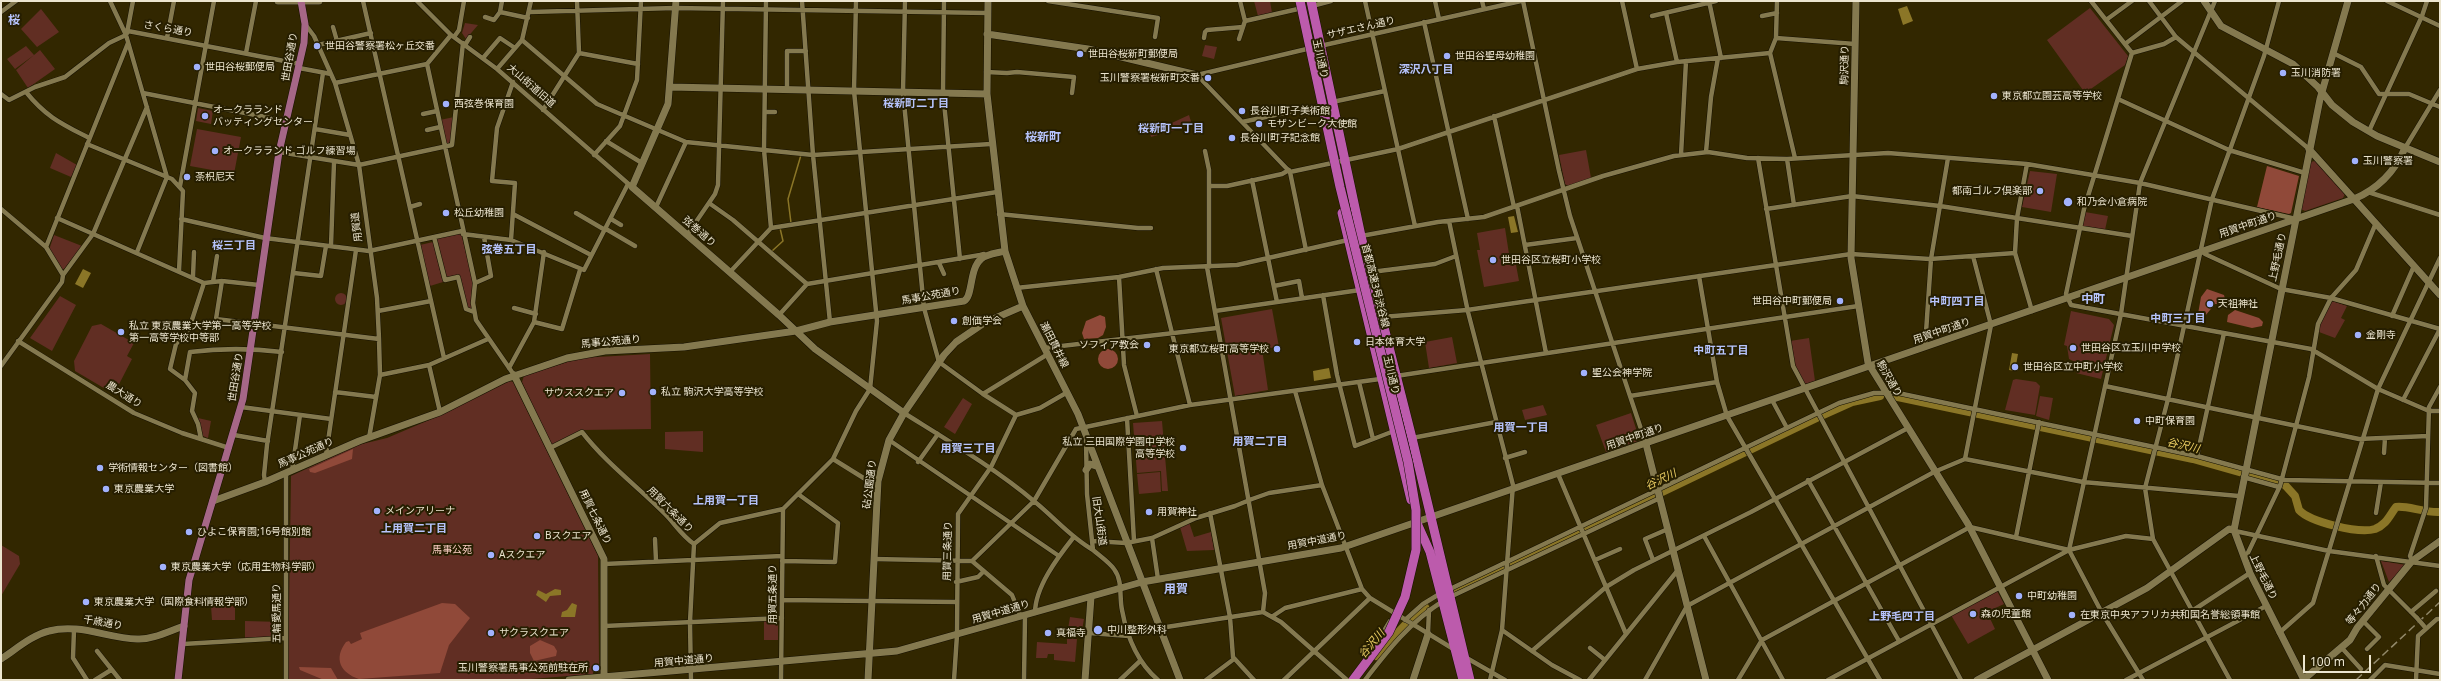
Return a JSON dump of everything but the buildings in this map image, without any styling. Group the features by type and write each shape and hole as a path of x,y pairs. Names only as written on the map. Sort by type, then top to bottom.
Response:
{"highway":[{"name":"玉川通り","path":"1310,3 1361,236 1412,438 1446,595 1455,650 1463,680"},
{"name":"首都高速3号渋谷線","path":"1310,3 1345,185 1411,452 1422,508 1422,551 1411,598 1394,634 1361,680"},
{"name":"玉川通り","path":"1298,4 1318,106 1380,379 1394,430 1414,524 1430,552 1446,595 1470,680"},
{"name":"首都高速3号渋谷線","path":"1298,4 1357,263 1408,462 1416,515 1416,550 1405,597 1389,632 1353,680"}],"main road":[{"name":"世田谷通り","path":"178,680 189,580 242,407 265,238 279,152 300,66 305,24 301,1"}],"street":[{"path":"1,12 16,1"},
{"path":"110,1 127,33 128,43 167,177 138,252"},
{"name":"さくら通り","path":"133,1 127,33 167,38 246,53 331,74"},
{"path":"167,38 174,1"},
{"path":"180,186 214,1"},
{"path":"246,53 256,1"},
{"path":"278,1 319,1"},
{"path":"363,1 444,358"},
{"name":"大山街道旧道","path":"417,1 452,36 484,58 630,186"},
{"path":"335,83 427,64 459,30 464,1"},
{"path":"485,16 494,20 500,12 502,1"},
{"path":"497,69 522,40 530,12 531,1"},
{"path":"543,110 579,53 578,1"},
{"path":"594,155 620,126 637,80 641,1"},
{"path":"687,235 709,203 718,185 723,1"},
{"path":"766,1 764,150 770,228"},
{"path":"802,1 813,155 830,322"},
{"path":"694,544 720,523 782,509 833,460 856,411 870,389 876,316 854,91 856,1"},
{"path":"905,1 903,92 924,308 939,362 983,394 1016,415 1040,408 1066,393"},
{"path":"944,1 943,93 960,259"},
{"name":"瀬田貫井線","path":"988,1 986,72 987,94 999,214 1005,251 1023,306 1082,427 1180,680"},
{"path":"1048,1 1158,18 1155,36"},
{"path":"1239,39 1245,20 1240,1"},
{"path":"1310,3 1331,1"},
{"path":"1365,1 1415,226"},
{"path":"1435,1 1439,19"},
{"path":"1482,1 1484,9"},
{"path":"1522,1 1563,190 1577,238 1646,444 1706,680"},
{"name":"サザエさん通り","path":"1198,75 1424,22 1522,1"},
{"path":"1622,1 1637,69"},
{"path":"1652,16 1716,1"},
{"path":"1777,1 1776,38 1770,53 1795,158"},
{"name":"駒沢通り","path":"1856,1 1851,254 1858,306 1869,366 1934,472 1970,527 2002,586 2048,680"},
{"path":"2091,1 2132,53"},
{"path":"2106,20 2132,1"},
{"path":"2149,1 2176,37 2309,149 2440,294"},
{"path":"2125,44 2182,1"},
{"path":"2204,1 2211,13 2226,29 2298,68 2346,117 2369,131 2440,162"},
{"path":"2143,680 2102,613 2067,551 2121,314 2140,183 2215,1"},
{"path":"2230,680 2153,539 2145,488 2168,399 2183,325 2202,251 2212,199 2266,50 2279,1"},
{"name":"上野毛通り","path":"2303,680 2244,560 2234,530 2239,496 2321,92 2348,1"},
{"path":"2387,1 2422,16 2440,26"},
{"path":"2369,131 2422,16 2427,1"},
{"path":"1706,152 1711,97 1720,58 1709,2"},
{"path":"530,12 640,9 676,4 723,9 988,13"},
{"path":"181,219 265,238 369,251 463,232 484,237 512,240 544,252 580,270 584,270 642,163 655,129 668,104 676,4"},
{"path":"1245,20 1298,4"},
{"path":"500,12 528,18"},
{"path":"1666,13 1677,62"},
{"path":"1762,16 1777,13"},
{"path":"1424,22 1468,219"},
{"name":"用賀道","path":"305,24 311,30 335,83 359,165 378,311 380,375 369,438"},
{"path":"333,27 337,41"},
{"path":"1204,38 1204,32 1207,30 1243,27"},
{"path":"1,94 9,100 35,87 65,77 109,43 127,33"},
{"path":"318,45 371,33"},
{"path":"987,34 1088,50 1198,75 1290,171 1306,250"},
{"path":"2132,53 2164,44 2176,37"},
{"path":"279,152 359,165 452,145 464,44 470,38"},
{"path":"484,58 500,38 515,48"},
{"path":"1776,38 1855,44"},
{"path":"522,40 597,104 686,142 813,155 991,144"},
{"path":"46,247 128,43"},
{"path":"787,90 787,51 806,51"},
{"path":"579,53 638,64"},
{"path":"1209,186 1227,186 1290,171 1331,164 1398,149 1637,69 1677,62 1770,53"},
{"path":"2132,53 2094,174 2079,228 2066,298 2071,304 2314,350 2378,389 2429,410 2440,411"},
{"path":"2333,53 2361,67 2379,94 2410,94 2440,107"},
{"path":"1681,155 1686,61"},
{"path":"427,64 475,283 474,312 479,327 514,375"},
{"path":"986,72 1017,72 1074,77 1072,93"},
{"path":"265,482 264,475 268,441 299,242 323,73"},
{"path":"512,82 497,128 492,181 515,183 512,240"},
{"path":"670,87 987,94"},
{"path":"2405,148 2440,90"},
{"path":"1332,102 1385,91"},
{"path":"26,92 40,110 89,138"},
{"path":"143,92 286,121"},
{"path":"2118,99 2229,150 2304,173"},
{"path":"1242,122 1318,106"},
{"path":"1,366 3,360 62,282 63,275 93,234 147,107"},
{"path":"423,114 437,111"},
{"path":"764,112 775,112"},
{"path":"1494,116 1525,245 1537,300 1546,353"},
{"path":"427,130 440,127"},
{"path":"315,129 350,135"},
{"path":"606,141 642,163"},
{"path":"656,208 686,142"},
{"path":"88,144 167,177 180,186 183,191 179,271"},
{"name":"用賀中町通り","path":"1430,518 1727,416 1803,387 1991,325 2354,199 2368,192 2388,175 2405,148"},
{"path":"1205,151 1209,170 1208,267 1217,328 1265,593 1263,612"},
{"path":"1361,236 1415,226 1484,217 1603,176 1681,155 1706,152 1758,158 1787,159 1888,154 2027,164 2094,174 2140,183 2296,219"},
{"path":"1758,158 1793,366 1843,462 1961,680"},
{"path":"1925,347 1931,259 1948,158"},
{"path":"1787,159 1794,205"},
{"path":"294,273 321,276 328,246 334,162"},
{"path":"2027,164 2016,218 2015,253 2032,311"},
{"path":"1252,180 1277,302"},
{"name":"弦巻通り","path":"630,186 730,272 816,349 904,413"},
{"path":"730,272 770,228 997,192"},
{"path":"2368,192 2440,215"},
{"path":"1766,209 1852,196 1940,206 2132,236"},
{"path":"709,203 758,241 807,284"},
{"path":"410,207 420,204"},
{"path":"1,209 46,247 63,275"},
{"path":"576,213 635,246"},
{"path":"513,214 592,255"},
{"path":"999,214 1151,228"},
{"path":"57,218 138,252 204,283 222,281 259,285"},
{"path":"611,219 621,225"},
{"path":"1449,221 1467,310 1514,489 1502,630 1490,680"},
{"path":"2244,560 2280,484 2309,377 2318,324 2331,298 2356,270 2376,223"},
{"path":"434,237 445,280 458,277 466,309 474,312"},
{"path":"475,283 491,276 484,237"},
{"path":"1525,245 1577,238"},
{"path":"1016,288 1120,277 1156,269 1237,265 1348,240"},
{"path":"326,455 356,250"},
{"path":"779,315 807,284 939,263 984,254 985,256 1005,251"},
{"path":"2202,251 2205,254 2281,289 2331,298 2440,330 2403,400"},
{"path":"193,277 194,252"},
{"path":"509,368 534,322 544,252"},
{"path":"1382,317 1467,310 1851,254 1931,259 2015,253"},
{"path":"213,282 216,256"},
{"name":"馬事公苑通り","path":"213,501 265,482 369,438 440,412 514,375 567,358 605,351 676,348 796,331 830,322 876,316 967,300 972,273 979,261 985,256"},
{"path":"1371,272 1436,264 1456,256"},
{"path":"1965,459 1991,325 1973,256"},
{"path":"2279,633 2313,603 2378,389 2440,258"},
{"path":"939,263 944,274"},
{"path":"2392,316 2414,266"},
{"path":"1156,269 1190,405"},
{"path":"534,322 562,329 580,270"},
{"path":"1699,276 1717,382 1727,416 1800,545 1880,680"},
{"path":"1120,277 1124,365 1136,416"},
{"path":"222,281 216,319 254,322 379,339"},
{"path":"1274,286 1299,281 1302,298"},
{"path":"201,439 198,424 192,411 195,393 185,380 170,369 176,344 190,329 204,283"},
{"path":"1215,311 1360,290"},
{"path":"1323,295 1337,375 1341,384 1355,446 1394,430"},
{"path":"378,311 431,301"},
{"name":"砧公園通り","path":"868,680 868,654 878,488 881,463 889,440 904,413 939,362 953,345 969,331 991,319 1023,306"},
{"path":"1396,376 1480,362 1858,306"},
{"path":"514,308 536,314"},
{"path":"983,394 1046,351 1122,339 1217,328"},
{"path":"2197,456 2224,333"},
{"path":"380,375 428,365 488,340"},
{"name":"農大通り","path":"18,341 134,413 201,439 229,448"},
{"path":"185,380 190,352 221,348 251,348 282,352"},
{"path":"428,365 440,412"},
{"name":"用賀七条通り","path":"514,375 603,556 604,679"},
{"path":"972,561 1034,501 1076,429 1190,405 1380,379"},
{"path":"1359,382 1373,439"},
{"path":"1630,396 1717,382"},
{"path":"2105,386 2363,439 2428,436"},
{"path":"2412,561 2410,556 2426,508 2429,410 2440,387"},
{"path":"1295,391 1322,485 1362,589 1370,598 1411,625 1505,680"},
{"path":"335,392 376,397"},
{"path":"1405,620 1423,604 1508,570 1584,534 1745,448 1787,428 1851,399 1884,392 1975,408 2038,424 2094,434 2197,456 2280,484 2349,482 2440,483"},
{"path":"1772,400 1787,428"},
{"path":"242,407 331,419"},
{"path":"904,413 938,434 1034,501 1074,538 1093,550"},
{"name":"五輪愛馬通り","path":"286,680 285,638 289,472 300,415"},
{"name":"用賀三条通り","path":"954,680 957,635 956,582 958,514 989,470 1016,415"},
{"path":"1127,418 1134,542"},
{"path":"1412,438 1496,422"},
{"path":"2016,537 2038,424"},
{"path":"1532,651 1606,587 1653,560 1704,536 1908,428"},
{"name":"用賀六条通り","path":"550,448 582,432 600,455 665,514 687,540 694,544 690,622 691,680"},
{"path":"918,462 938,434"},
{"path":"234,435 268,441"},
{"path":"2384,453 2385,438"},
{"path":"889,440 918,462 1058,556"},
{"name":"旧大山街道","path":"1086,440 1086,470 1093,550 1114,568 1121,588 1122,610 1129,636 1140,662 1158,680"},
{"path":"1505,458 1524,452"},
{"path":"1645,680 1687,606 1934,472 1965,459 2083,482 2239,496"},
{"path":"833,460 878,488"},
{"path":"1086,470 1090,464 1096,466"},
{"path":"2244,473 2280,484"},
{"path":"1558,474 1626,634"},
{"path":"1808,480 1899,641"},
{"path":"2376,513 2381,482"},
{"path":"1093,541 1126,543 1152,538 1196,518 1248,500 1269,494 1322,485"},
{"path":"604,564 694,560 782,559 835,562 838,523 798,494"},
{"path":"1365,680 1395,641 1446,595 1508,562 1581,527 1659,495"},
{"name":"用賀五条通り","path":"781,680 782,509"},
{"path":"1210,513 1230,617 1234,659 1254,680"},
{"name":"用賀中道通り","path":"569,680 604,679 897,651 1023,617 1142,582 1345,547 1430,518"},
{"path":"1160,628 1263,612 1274,616 1347,680 1380,637 1394,614 1402,595 1410,565 1414,524"},
{"path":"1738,680 1762,641 1970,527 2016,537 2067,551"},
{"path":"1653,560 1645,539 1668,529"},
{"path":"1977,680 2147,588 2229,529 2255,536 2329,551 2376,556 2440,566"},
{"path":"1704,536 1783,680"},
{"path":"1828,680 2067,551 2126,536 2153,539"},
{"path":"1035,613 1046,577 1058,556 1074,538"},
{"path":"1152,538 1158,579"},
{"path":"655,539 656,562"},
{"name":"等々力通り","path":"2303,680 2350,640 2363,620 2412,561 2440,541"},
{"path":"1595,560 1620,549"},
{"path":"2376,556 2384,586 2425,626"},
{"path":"874,559 957,559 972,561 1012,595 1023,617 1024,680"},
{"path":"1589,680 1678,570"},
{"path":"956,582 978,577 984,571"},
{"path":"2192,611 2250,573"},
{"path":"1274,616 1285,608 1362,589"},
{"path":"2411,612 2436,591"},
{"path":"1085,680 1091,597"},
{"path":"1284,680 1370,598"},
{"path":"782,600 956,602"},
{"path":"2126,680 2266,606"},
{"path":"1413,680 1428,634 1429,610"},
{"path":"604,626 782,618"},
{"path":"2416,680 2418,636 2425,626 2437,619 2440,620"},
{"path":"2363,620 2379,637 2367,649"},
{"name":"千歳通り","path":"1,659 46,631 74,629 136,639 148,638 184,626"},
{"path":"74,629 73,658 87,680"},
{"path":"1502,630 1532,651 1580,680"},
{"path":"1089,634 1129,636"},
{"path":"183,644 285,638"},
{"path":"2342,647 2361,669"},
{"path":"1590,648 1605,660"},
{"path":"97,651 120,680"},
{"path":"1206,680 1234,659"},
{"path":"1120,680 1140,662"},
{"path":"2370,680 2385,665 2440,674"},
{"path":"95,680 111,670"}],"green space":[{"path":"1254,1 1270,1 1272,13 1258,16"},
{"path":"2090,8 2128,56 2125,65 2085,93 2047,40"},
{"path":"41,9 59,32 37,47 21,29"},
{"path":"465,23 478,25 466,39 462,33"},
{"path":"1205,45 1217,47 1214,59 1202,56"},
{"path":"26,46 34,55 15,69 7,59"},
{"path":"40,50 55,69 28,88 16,70"},
{"name":"オークラランド バッティングセンター","path":"198,108 213,111 211,124 196,121"},
{"path":"1189,115 1192,125 1151,137 1150,133"},
{"path":"454,117 451,141 447,144 445,142 440,120"},
{"name":"オークラランド ゴルフ練習場","path":"197,129 241,137 234,174 190,166"},
{"path":"1586,150 1591,178 1568,186 1565,184 1559,155"},
{"path":"56,153 77,165 71,177 50,168"},
{"path":"2315,161 2345,194 2343,198 2305,211 2301,209 2310,162"},
{"name":"都南ゴルフ倶楽部","path":"2030,171 2057,174 2051,212 2022,207"},
{"path":"2085,212 2108,216 2105,230 2082,226"},
{"path":"1505,228 1509,254 1514,254 1519,281 1484,287 1477,250 1480,250 1477,233"},
{"path":"461,233 473,282 472,310 468,308 459,276 446,278 436,239"},
{"path":"54,235 82,246 64,269 61,269 49,250"},
{"path":"433,242 443,282 430,286 420,245"},
{"path":"339,293 343,293 347,299 343,305 339,305 335,301 335,297"},
{"path":"60,296 76,305 52,351 30,338"},
{"path":"2332,301 2347,306 2341,318 2345,320 2335,338 2319,332 2320,325"},
{"path":"1272,309 1279,347 1262,349 1268,390 1235,396 1221,318"},
{"path":"2071,311 2109,319 2114,325 2101,379 2076,373 2079,364 2069,359 2067,346 2064,345"},
{"path":"101,324 134,343 127,356 132,359 114,394 75,371 74,361 92,326"},
{"path":"1452,337 1457,363 1429,368 1425,342"},
{"path":"1809,338 1815,381 1805,384 1794,365 1790,341"},
{"path":"650,354 651,429 581,430 551,445 522,382 524,376 580,358"},
{"path":"2016,379 2036,382 2040,386 2035,415 2005,410 2013,380"},
{"name":"馬事公苑","path":"510,381 513,382 598,556 599,664 593,665 593,674 519,680 288,680 291,476 358,445 387,438 441,415"},
{"path":"2040,396 2053,398 2049,420 2036,416"},
{"path":"963,398 972,404 955,434 944,427"},
{"path":"1543,405 1547,415 1525,420 1522,410"},
{"path":"1631,413 1639,438 1638,441 1606,452 1596,425"},
{"path":"198,418 211,421 208,438 203,436"},
{"path":"1162,421 1168,491 1162,491 1161,471 1137,473 1133,423"},
{"path":"703,431 703,452 665,449 665,432"},
{"path":"1160,472 1161,492 1139,494 1137,474"},
{"path":"1189,522 1194,537 1211,532 1214,550 1187,551 1180,527"},
{"path":"1,545 19,556 20,564 1,596"},
{"path":"2381,561 2406,565 2389,582"},
{"path":"1997,591 2004,604 1987,612 1995,629 1968,644 1951,615"},
{"path":"211,606 235,606 235,620 212,620"},
{"path":"1070,617 1084,619 1082,630 1068,629"},
{"path":"245,621 282,622 281,636 245,638"},
{"path":"764,621 778,621 778,640 764,640"},
{"path":"1067,638 1077,639 1075,662 1054,660 1054,654 1048,654 1047,658 1036,658 1037,642 1067,644"}],"shaded area":[{"path":"1907,6 1913,21 1903,25 1898,9"},
{"path":"2267,166 2299,176 2291,213 2289,214 2257,207"},
{"path":"1514,216 1518,232 1511,233 1508,217"},
{"path":"83,269 91,273 83,288 75,284"},
{"path":"2207,289 2224,295 2225,299 2222,304 2215,304 2205,316 2200,317 2198,314 2201,297"},
{"path":"2235,310 2259,318 2263,322 2262,326 2252,328 2227,322 2228,315"},
{"path":"1100,315 1105,317 1106,327 1103,335 1098,338 1084,339 1082,333 1086,321"},
{"path":"1108,349 1115,352 1118,359 1115,366 1108,369 1101,366 1098,359 1101,352"},
{"path":"2012,353 2018,354 2015,371 2009,370"},
{"path":"1329,368 1331,378 1314,381 1313,371"},
{"path":"353,449 352,459 315,473 310,472 309,469"},
{"path":"555,589 561,590 561,595 550,596 546,602 536,595 538,590 546,594"},
{"path":"442,603 455,604 470,618 449,645 440,673 359,679 348,673 341,665 340,654 342,648 346,642 349,641 351,644 362,639 360,633"},
{"path":"572,603 577,605 575,617 561,617 562,612 567,610"},
{"path":"540,640 554,646 557,651 556,656 534,661 530,653 530,646"},
{"path":"299,667 331,668 338,680 324,680 300,670"}],"waterway":[{"path":"791,223 788,199 801,155"},
{"path":"772,251 783,241 780,228"},
{"name":"谷沢川","path":"1454,592 1823,415 1852,402 1880,396"},
{"name":"谷沢川","path":"1893,396 2193,459 2285,485 2295,496 2299,510 2313,519 2335,526 2358,530 2375,529 2385,522 2396,507 2440,512"},
{"name":"谷沢川","path":"1411,620 1425,607"},
{"name":"谷沢川","path":"1376,656 1406,624"}],"railway":[{"path":"2356,680 2440,602"}],"place":[{"name":"世田谷警察署松ヶ丘交番","path":"317,46"},
{"name":"世田谷桜新町郵便局","path":"1080,54"},
{"name":"世田谷聖母幼稚園","path":"1447,56"},
{"name":"世田谷桜郵便局","path":"197,67"},
{"name":"玉川消防署","path":"2283,73"},
{"name":"玉川警察署桜新町交番","path":"1208,78"},
{"name":"東京都立園芸高等学校","path":"1994,96"},
{"name":"西弦巻保育園","path":"446,104"},
{"name":"長谷川町子美術館","path":"1242,111"},
{"name":"オークラランド バッティングセンター","path":"205,116"},
{"name":"モザンビーク大使館","path":"1259,124"},
{"name":"長谷川町子記念館","path":"1232,138"},
{"name":"オークラランド ゴルフ練習場","path":"215,151"},
{"name":"玉川警察署","path":"2355,161"},
{"name":"荼枳尼天","path":"187,177"},
{"name":"都南ゴルフ倶楽部","path":"2040,191"},
{"name":"和乃会小倉病院","path":"2068,202"},
{"name":"松丘幼稚園","path":"446,213"},
{"name":"世田谷区立桜町小学校","path":"1493,260"},
{"name":"世田谷中町郵便局","path":"1840,301"},
{"name":"天祖神社","path":"2210,304"},
{"name":"創価学会","path":"954,321"},
{"name":"私立 東京農業大学第一高等学校 第一高等学校中等部","path":"121,332"},
{"name":"金剛寺","path":"2358,335"},
{"name":"日本体育大学","path":"1357,342"},
{"name":"ソフィア教会","path":"1147,345"},
{"name":"世田谷区立玉川中学校","path":"2073,348"},
{"name":"東京都立桜町高等学校","path":"1277,349"},
{"name":"世田谷区立中町小学校","path":"2015,367"},
{"name":"聖公会神学院","path":"1584,373"},
{"name":"私立 駒沢大学高等学校","path":"653,392"},
{"name":"サウススクエア","path":"622,393"},
{"name":"中町保育園","path":"2137,421"},
{"name":"私立 三田国際学園中学校 高等学校","path":"1183,448"},
{"name":"学術情報センター（図書館）","path":"100,468"},
{"name":"東京農業大学","path":"106,489"},
{"name":"メインアリーナ","path":"377,511"},
{"name":"用賀神社","path":"1149,512"},
{"name":"ひよこ保育園;16号館別館","path":"189,532"},
{"name":"Bスクエア","path":"537,536"},
{"name":"Aスクエア","path":"491,555"},
{"name":"東京農業大学（応用生物科学部）","path":"163,567"},
{"name":"中町幼稚園","path":"2019,596"},
{"name":"東京農業大学（国際食料情報学部）","path":"86,602"},
{"name":"森の児童館","path":"1973,614"},
{"name":"在東京中央アフリカ共和国名誉総領事館","path":"2072,615"},
{"name":"中川整形外科","path":"1098,630"},
{"name":"サクラスクエア","path":"491,633"},
{"name":"真福寺","path":"1048,633"},
{"name":"玉川警察署馬事公苑前駐在所","path":"596,668"}],"district":[{"name":"桜","path":"14,21"},
{"name":"深沢八丁目","path":"1426,70"},
{"name":"桜新町二丁目","path":"916,104"},
{"name":"桜新町一丁目","path":"1171,129"},
{"name":"桜新町","path":"1043,138"},
{"name":"桜三丁目","path":"234,246"},
{"name":"弦巻五丁目","path":"509,250"},
{"name":"中町","path":"2093,300"},
{"name":"中町四丁目","path":"1957,302"},
{"name":"中町三丁目","path":"2178,319"},
{"name":"中町五丁目","path":"1721,351"},
{"name":"用賀一丁目","path":"1521,428"},
{"name":"用賀二丁目","path":"1260,442"},
{"name":"用賀三丁目","path":"968,449"},
{"name":"上用賀一丁目","path":"726,501"},
{"name":"上用賀二丁目","path":"414,529"},
{"name":"用賀","path":"1176,590"},
{"name":"上野毛四丁目","path":"1902,617"}]}
